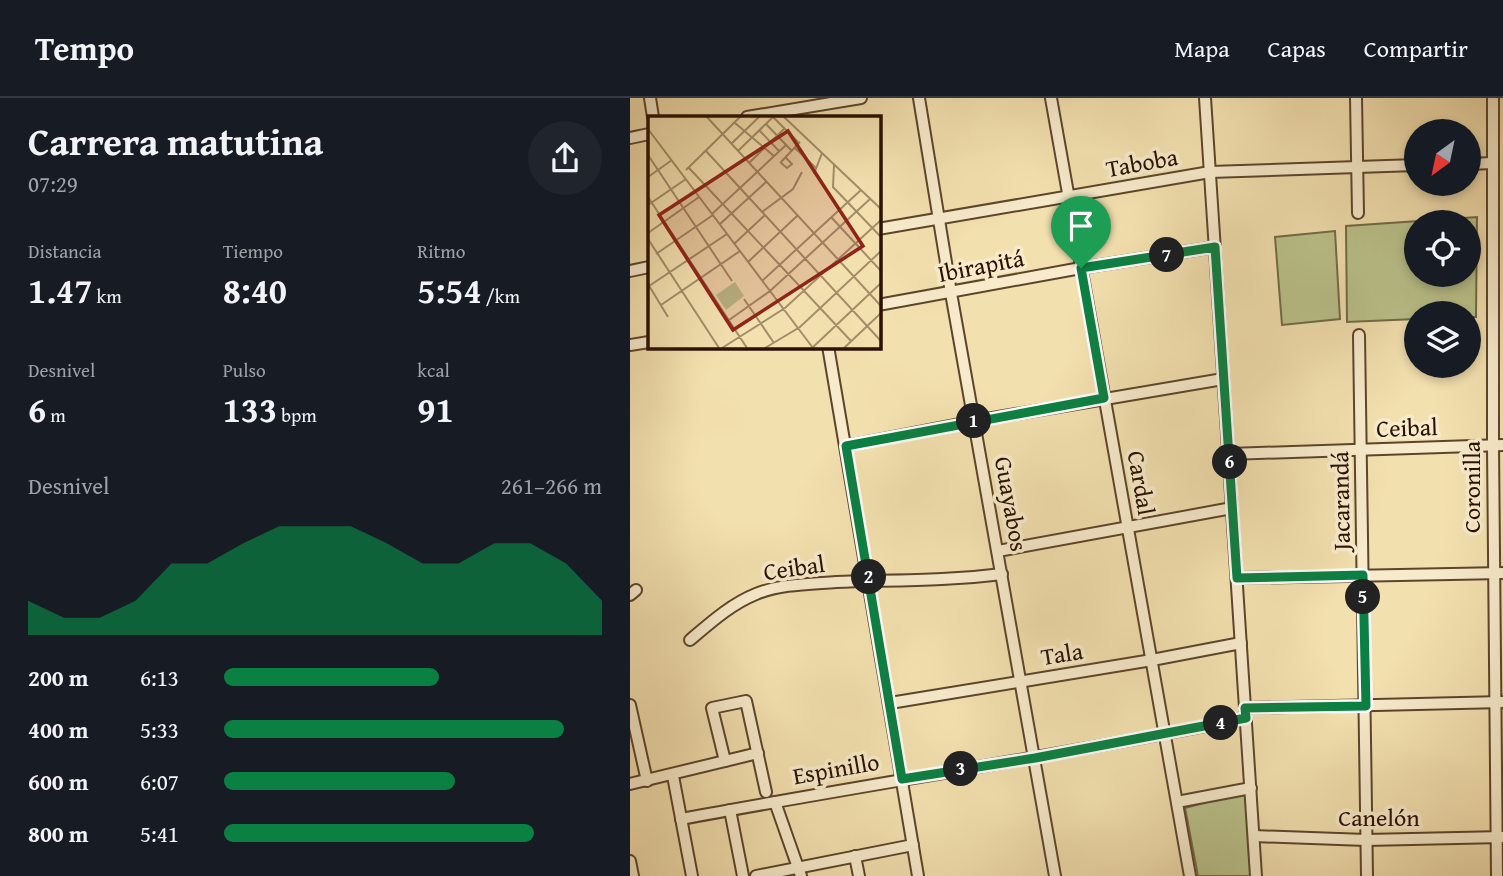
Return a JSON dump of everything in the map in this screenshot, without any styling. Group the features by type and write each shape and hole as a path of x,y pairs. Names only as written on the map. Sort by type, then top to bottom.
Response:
{"street":[{"path":"650,98 653,116"},
{"path":"785,98 787,114"},
{"path":"760,116 787,114 861,98"},
{"name":"Guayabos","path":"919,98 1055,876"},
{"name":"Cardal","path":"1051,98 1190,876"},
{"path":"1205,98 1256,876"},
{"path":"1356,98 1358,213"},
{"name":"Coronilla","path":"1493,98 1498,445 1500,837 1497,876"},
{"path":"630,138 648,134"},
{"path":"1481,163 1493,163"},
{"name":"Taboba","path":"880,229 1210,172 1404,165"},
{"name":"Ibirapitá","path":"880,305 1215,247"},
{"path":"630,271 648,267"},
{"name":"Jacarandá","path":"1359,335 1367,876"},
{"path":"630,345 648,342"},
{"path":"828,348 918,876"},
{"path":"846,446 1104,398 1223,379"},
{"name":"Ceibal","path":"1229,454 1498,445"},
{"path":"998,551 1232,508"},
{"path":"1237,578 1498,573"},
{"name":"Ceibal","path":"690,640 732,607 756,594 804,584 1002,575"},
{"name":"Tala","path":"890,704 1241,643"},
{"path":"725,761 712,709 746,701 766,792"},
{"name":"Espinillo","path":"681,819 1164,734 1245,713 1499,702"},
{"path":"630,705 647,781"},
{"path":"630,785 758,753"},
{"path":"673,775 692,876"},
{"path":"1177,802 1251,788"},
{"path":"775,802 799,872"},
{"path":"730,810 743,876"},
{"name":"Canelón","path":"1254,836 1366,841 1500,837"},
{"path":"756,876 799,872 855,856 913,845"},
{"path":"855,856 859,876"},
{"path":"630,861 633,876"}],"green space":[{"path":"1404,222 1404,287 1476,287 1476,301 1404,301 1404,320 1347,322 1346,226"},
{"path":"1335,231 1340,319 1282,325 1275,237"},
{"path":"1247,791 1252,876 1198,876 1185,808"}],"route":[{"path":"1215,247 1237,578 1363,575 1366,706 1245,708 1246,718 1035,758 902,779 846,446 1104,398 1081,268 1215,247"}]}
